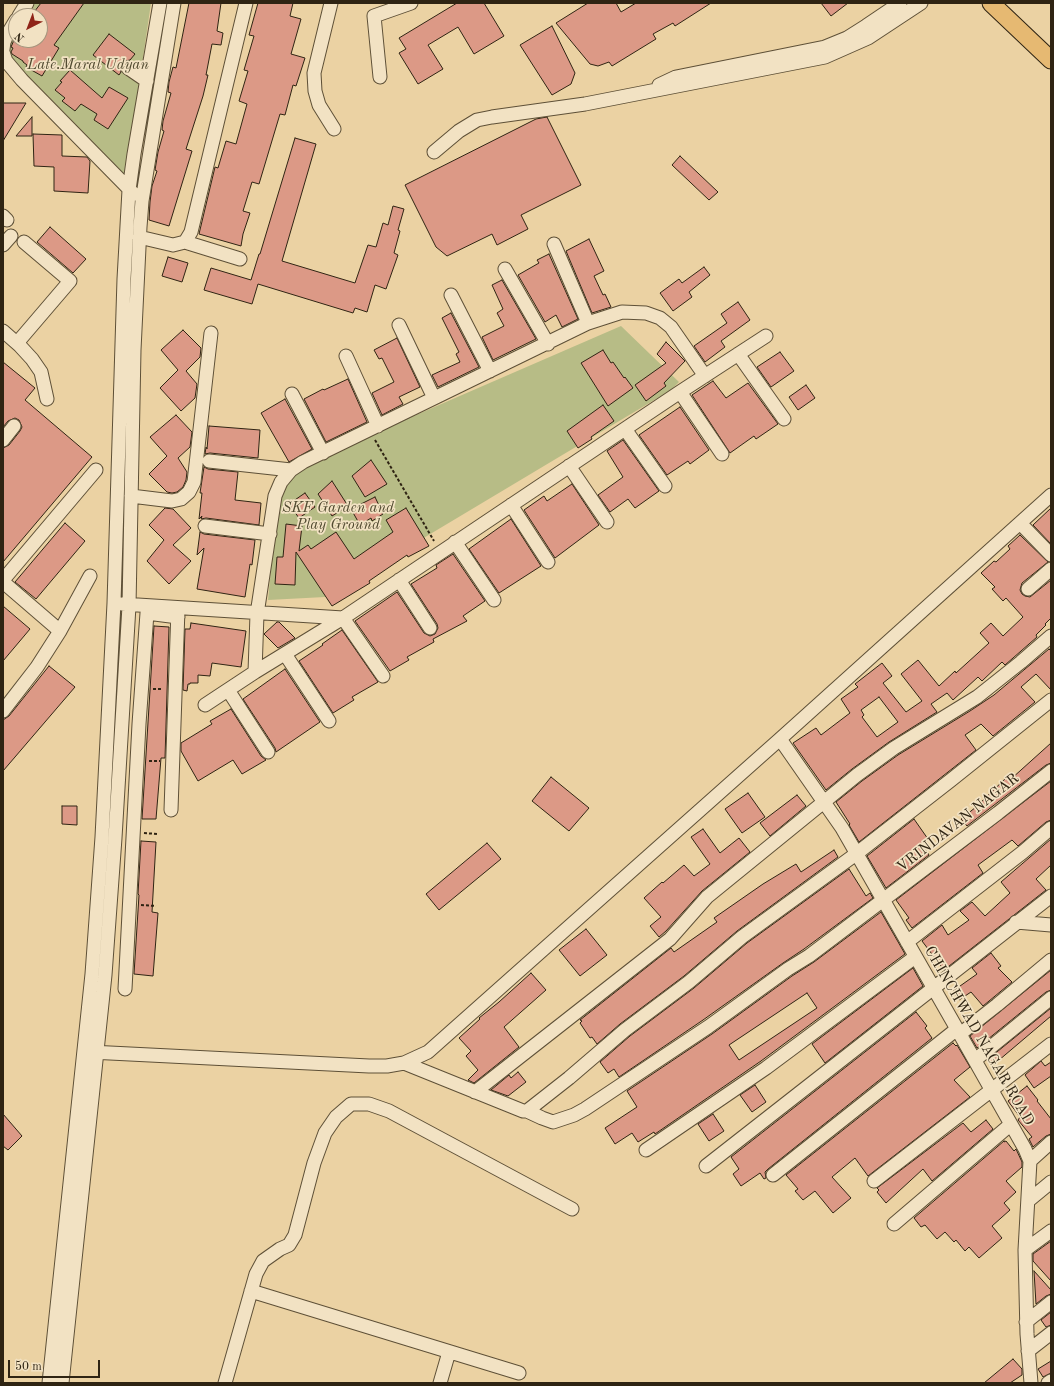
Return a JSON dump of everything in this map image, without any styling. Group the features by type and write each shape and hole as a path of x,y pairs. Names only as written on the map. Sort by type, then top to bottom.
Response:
{"main road":[{"path":"991,3 1051,60"},
{"path":"1006,3 1051,45"}],"street":[{"path":"62,1383 90,1052 92,974 102,837 114,603 124,279 130,190 146,81 160,3"},
{"path":"49,1383 90,1052 105,975 129,606 134,350 139,237 142,201 174,3"},
{"path":"185,242 191,232 246,3"},
{"path":"331,3 314,73 315,90 319,105 334,129"},
{"path":"380,77 374,16 411,3"},
{"path":"633,96 676,78 825,47 847,38 900,3"},
{"path":"434,152 459,131 477,120 633,96 825,58 868,38 920,3"},
{"path":"8,33 4,42 3,50 6,61 22,80 142,201"},
{"path":"128,68 146,81"},
{"path":"139,237 173,245 185,242 240,258"},
{"path":"17,343 70,281 24,242"},
{"path":"554,244 588,323"},
{"path":"505,269 548,344"},
{"path":"451,295 490,371"},
{"path":"256,672 257,614 276,496 281,482 291,470 303,462 548,344 588,323 622,312 646,313 660,318 671,327 705,376"},
{"path":"399,325 434,398"},
{"path":"3,331 32,359 41,372 47,399"},
{"path":"131,496 172,501 181,499 189,492 194,482 211,333"},
{"path":"205,706 284,654 343,618 766,336"},
{"path":"738,354 784,419"},
{"path":"346,356 374,428"},
{"path":"680,392 722,454"},
{"path":"292,394 323,453"},
{"path":"3,440 14,426"},
{"path":"625,429 665,486"},
{"path":"208,461 291,470"},
{"path":"569,466 607,522"},
{"path":"60,630 3,581 96,470"},
{"path":"90,1052 369,1066 387,1066 404,1063 428,1052 780,739 1051,495"},
{"path":"511,505 548,562"},
{"path":"1020,523 1051,555"},
{"path":"205,526 270,534"},
{"path":"455,542 494,600"},
{"path":"1028,589 1051,569"},
{"path":"3,711 37,667 60,630 90,576"},
{"path":"399,580 430,628"},
{"path":"114,603 174,612"},
{"path":"170,810 175,689 174,612"},
{"path":"125,989 137,760 147,613 174,612 257,614 343,618"},
{"path":"343,618 383,676"},
{"path":"475,1092 670,939 707,897 824,801 894,748 977,697 1051,636"},
{"path":"284,654 329,721"},
{"path":"228,690 268,752"},
{"path":"527,1111 569,1078 625,1030 689,982 742,937 856,854 952,780 1051,700"},
{"name":"CHINCHWAD NAGAR ROAD","path":"780,739 842,828 959,1031 1010,1125 1025,1149 1030,1161 1025,1250 1028,1351 1027,1381"},
{"name":"VRINDAVAN NAGAR","path":"404,1063 553,1122 574,1115 708,1026 809,956 1051,771"},
{"path":"907,942 1023,852 1051,828"},
{"path":"706,1166 1051,896"},
{"path":"1016,922 1051,925"},
{"path":"646,1150 766,1068 915,957"},
{"path":"773,1175 959,1031 997,1005 1051,960"},
{"path":"975,1060 1051,998"},
{"path":"874,1181 1051,1044"},
{"path":"225,1383 256,1274 263,1261 280,1249 289,1245 295,1235 314,1163 325,1133 336,1117 351,1104 369,1104 390,1111 572,1209"},
{"path":"894,1224 1010,1125"},
{"path":"1030,1161 1051,1142"},
{"path":"1028,1201 1051,1182"},
{"path":"1025,1250 1051,1231"},
{"path":"252,1291 519,1373"},
{"path":"1026,1322 1051,1302"},
{"path":"1028,1351 1051,1333"},
{"path":"440,1383 449,1352"}],"path":[{"path":"374,428 441,552"},
{"path":"142,689 175,689"},
{"path":"137,760 172,762"}],"green space":[{"name":"Late.Maral Udyan","path":"31,3 151,3 125,182 3,50 8,41 8,48 48,48 48,8 28,8"},
{"name":"SKF Garden and Play Ground","path":"621,326 679,382 671,390 325,597 268,600 280,474"}],"building":[{"path":"41,3 84,3 54,45 59,48 42,76 26,67 27,65 23,61 11,52 13,48 48,48 48,8 37,8"},
{"path":"189,3 221,3 217,31 223,33 221,45 212,44 206,75 208,75 203,96 186,149 192,151 169,226 149,220 150,202 152,186 157,171 155,170 158,152 164,131 162,130 163,121 171,93 168,92 169,82 173,67 176,68"},
{"path":"258,3 293,3 290,16 301,19 291,54 305,58 296,86 293,85 285,115 280,114 259,184 252,182 243,211 250,213 243,234 241,246 199,234 215,167 218,168 226,141 236,144 247,104 239,101 248,71 244,70 254,36 249,35"},
{"path":"457,3 484,3 504,36 474,54 458,27 428,45 443,69 418,84 399,53 406,49 399,38"},
{"path":"588,3 616,3 621,12 636,3 711,3 675,26 673,23 653,34 656,39 612,66 609,62 598,66 590,64 556,23"},
{"path":"821,3 848,3 831,16"},
{"path":"552,26 575,73 571,84 552,95 520,45"},
{"path":"109,34 135,54 130,60 122,63 120,68 121,72 119,75 93,55"},
{"path":"70,70 102,98 109,87 128,98 108,129 94,120 97,114 81,104 75,111 62,101 65,98 55,90 62,82 60,81"},
{"path":"3,103 26,103 3,141"},
{"path":"32,117 32,136 16,136"},
{"path":"547,117 581,185 521,215 528,229 497,245 492,234 447,256 436,247 405,185 536,119"},
{"path":"33,134 62,135 62,156 87,157 90,161 88,193 54,191 54,167 34,166"},
{"path":"295,138 316,144 282,261 355,283 368,245 376,247 383,223 388,225 393,206 404,209 394,253 398,255 386,289 375,285 367,312 355,308 353,313 258,284 252,304 204,290 211,268 251,280"},
{"path":"680,156 718,192 709,200 672,165"},
{"path":"50,227 86,259 73,273 37,242"},
{"path":"589,239 604,271 594,276 603,295 605,294 611,307 592,313 566,251"},
{"path":"549,254 578,319 562,327 556,315 545,322 518,275 539,263 537,260"},
{"path":"168,257 188,263 182,282 162,276"},
{"path":"704,267 710,275 689,292 692,297 673,311 660,293 679,279 682,283"},
{"path":"502,280 536,339 493,360 482,337 504,326 497,313 503,309 492,285"},
{"path":"738,302 750,320 721,341 725,347 705,362 694,346 727,323 721,314"},
{"path":"451,313 479,367 438,387 432,375 460,362 456,354 459,352 442,318"},
{"path":"183,330 201,348 200,357 186,371 197,384 195,398 181,411 160,388 178,370 161,350"},
{"path":"397,338 420,387 399,397 403,404 382,415 372,393 394,382 382,358 379,359 374,350"},
{"path":"666,342 685,361 664,383 666,386 646,401 635,385 666,363 657,354"},
{"path":"603,350 611,363 613,362 633,388 608,406 581,363"},
{"path":"780,352 794,371 771,387 757,367"},
{"path":"3,362 35,388 25,400 92,457 3,562 3,448 9,445 22,427 19,420 15,418 8,421 3,427"},
{"path":"348,379 367,422 326,442 304,399 323,389 324,390"},
{"path":"713,381 726,398 748,383 778,424 756,439 754,436 730,453 692,395"},
{"path":"806,385 815,398 798,410 789,397"},
{"path":"285,399 312,449 289,462 261,413"},
{"path":"603,405 614,421 591,437 592,439 578,448 567,431"},
{"path":"680,407 709,450 690,464 688,461 667,475 639,435"},
{"path":"176,415 192,432 190,447 178,458 187,472 186,480 183,487 177,492 172,493 167,492 149,474 167,456 150,437"},
{"path":"209,426 260,430 258,458 210,453 205,454 206,447 207,449"},
{"path":"623,440 659,491 635,508 628,499 610,512 598,495 623,477 607,451"},
{"path":"371,460 387,484 365,497 352,476"},
{"path":"204,467 208,469 238,472 235,500 261,503 259,525 206,518 201,519 202,516 199,519 202,493 200,493"},
{"path":"332,481 348,506 332,516 318,494"},
{"path":"572,484 599,525 555,558 524,510 544,496 547,501"},
{"path":"305,493 315,507 299,518 289,504"},
{"path":"375,497 383,514 372,521 371,518 360,525 351,509"},
{"path":"165,508 173,509 191,528 173,545 191,561 169,584 147,561 164,540 149,525"},
{"path":"406,508 429,546 408,557 407,555 369,581 370,583 332,606 296,552 295,585 275,584 277,557 283,557 286,524 302,526 299,551 308,545 311,549 336,532 354,559 393,532 386,520"},
{"path":"1051,508 1051,544 1033,525"},
{"path":"511,519 541,566 499,593 469,549"},
{"path":"65,523 85,541 36,599 15,582"},
{"path":"200,532 204,534 255,540 252,565 250,564 245,597 197,589 204,548 197,555"},
{"path":"1020,535 1048,562 1022,583 1020,590 1022,594 1030,597 1051,580 1051,618 1045,624 1046,625 1036,635 1037,637 1005,665 1002,662 982,681 978,677 953,700 947,693 931,704 937,712 889,742 826,790 793,743 816,728 821,735 850,713 841,699 858,687 855,684 882,663 892,676 883,683 906,712 922,701 901,674 918,660 939,686 955,671 956,673 989,643 980,633 991,623 1003,636 1023,617 1006,598 1003,601 992,589 995,587 981,573 1010,549 1008,546","holes":["879,697 898,722 877,737 862,717 864,715 861,710"]},
{"path":"453,554 485,601 463,616 467,621 433,639 434,642 407,657 409,660 390,671 355,621 397,592 424,633 430,636 435,634 438,628 437,624 411,584 437,568 436,565"},
{"path":"3,606 30,629 3,661"},
{"path":"277,622 279,622 295,638 278,648 264,634"},
{"path":"191,623 246,631 241,667 212,663 210,676 198,675 198,683 188,684 187,691 183,690 185,629 190,629"},
{"path":"154,626 169,627 165,758 161,758 156,819 142,819"},
{"path":"342,630 378,682 352,697 354,700 333,713 299,661"},
{"path":"1049,649 1051,651 1051,690 1036,674 1021,687 1035,702 993,736 981,724 965,735 976,750 859,842 836,802 898,755 994,695"},
{"path":"49,666 75,687 3,771 3,720 9,716"},
{"path":"285,669 320,722 276,752 275,748 243,699"},
{"path":"231,709 261,756 266,760 242,774 233,760 198,781 181,751 181,743 212,724 210,721"},
{"path":"1051,743 1051,763 1046,765 967,826 961,819 976,807 1008,776 1011,779"},
{"path":"551,777 589,808 569,831 532,801"},
{"path":"1051,781 1051,820 1046,822 1018,846 1012,840 978,865 983,873 912,928 906,920 909,918 896,900"},
{"path":"748,793 765,817 742,833 725,809"},
{"path":"797,795 806,806 770,836 760,823"},
{"path":"62,806 77,806 77,825 62,824"},
{"path":"914,819 928,839 922,844 929,855 886,888 867,856"},
{"path":"703,829 720,853 739,838 750,852 702,891 659,937 650,926 661,917 644,898 684,865 694,876 710,864 691,837"},
{"path":"1051,839 1051,865 1036,879 1046,890 944,970 922,941 942,925 948,935 969,920 960,911 972,902 985,916 1010,893 1001,882"},
{"path":"141,841 156,842 152,912 158,913 153,976 134,974"},
{"path":"487,843 501,859 439,910 426,894"},
{"path":"834,850 838,857 737,931 684,976 620,1024 597,1044 592,1037 590,1038 580,1023 582,1021 580,1020 671,948 674,952 717,922 714,918 763,884 796,864 801,872"},
{"path":"849,869 866,896 870,893 873,898 804,949 619,1077 614,1069 608,1073 600,1062 630,1036 694,988 747,943"},
{"path":"881,912 905,954 761,1061 655,1134 654,1132 638,1142 632,1133 615,1144 605,1128 637,1107 627,1091 712,1034 792,976 814,962","holes":["807,993 817,1008 739,1060 729,1045"]},
{"path":"586,929 607,955 580,976 559,950"},
{"path":"991,953 1001,966 998,968 1012,982 983,1006 971,992 959,1000 953,991 977,974 972,968"},
{"path":"913,968 923,986 825,1063 812,1044"},
{"path":"1051,970 1051,990 1046,992 977,1048 970,1036"},
{"path":"531,973 546,990 504,1027 519,1047 474,1083 468,1080 478,1070 466,1056 471,1051 459,1038 480,1019 479,1018"},
{"path":"1051,1008 1051,1016 992,1066 987,1060"},
{"path":"916,1012 927,1026 925,1028 932,1038 768,1169 765,1172 766,1178 764,1179 760,1173 741,1186 733,1174 739,1169 731,1157"},
{"path":"953,1043 956,1046 957,1045 970,1067 954,1080 970,1097 868,1176 855,1158 832,1177 851,1198 833,1213 815,1191 803,1200 795,1191 798,1189 786,1175"},
{"path":"1041,1061 1045,1066 1051,1062 1051,1076 1034,1088 1025,1075"},
{"path":"518,1072 526,1082 508,1096 491,1090 509,1075 511,1078"},
{"path":"755,1085 766,1102 752,1112 740,1095"},
{"path":"1027,1086 1051,1119 1051,1134 1046,1136 1033,1147 1029,1139 1032,1137 1018,1120 1020,1117 1008,1101"},
{"path":"3,1114 22,1136 8,1150 3,1146"},
{"path":"713,1114 724,1131 709,1141 698,1124"},
{"path":"986,1120 993,1129 932,1181 923,1169 886,1203 877,1192 879,1190 877,1188 963,1123 971,1132"},
{"path":"1004,1141 1006,1141 1014,1151 1016,1149 1022,1162 1022,1167 1006,1181 1016,1192 1004,1203 1010,1210 992,1226 1002,1238 979,1258 969,1247 965,1251 956,1240 954,1242 945,1232 937,1239 925,1225 921,1227 914,1218"},
{"path":"1051,1241 1051,1281 1033,1261 1033,1254"},
{"path":"1034,1271 1051,1290 1051,1294 1036,1304"},
{"path":"1051,1312 1051,1325 1046,1327 1041,1320"},
{"path":"1013,1359 1022,1369 1022,1375 1010,1383 984,1383"},
{"path":"1051,1361 1051,1373 1043,1377 1038,1369"}]}
